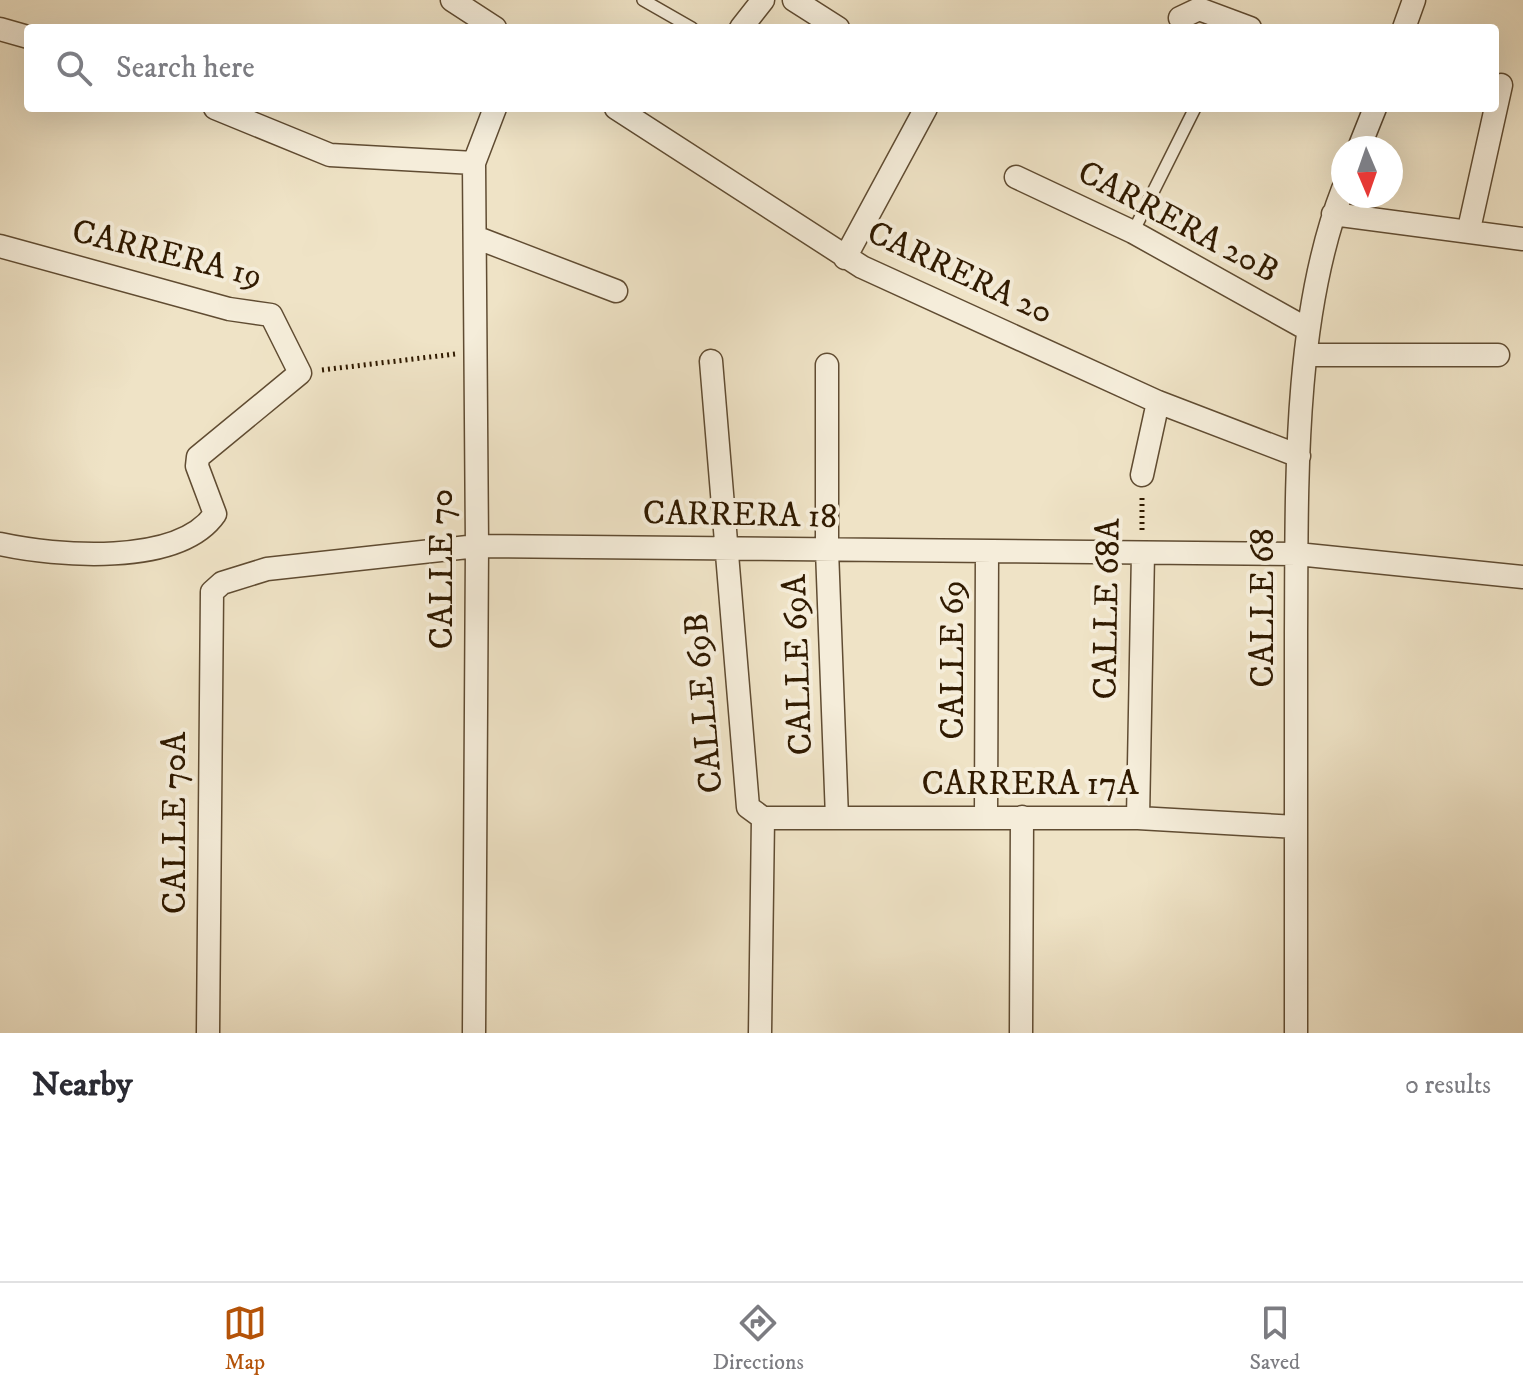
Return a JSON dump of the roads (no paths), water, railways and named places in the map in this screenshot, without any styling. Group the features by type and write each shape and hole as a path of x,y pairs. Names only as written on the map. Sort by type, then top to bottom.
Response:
{"street":[{"path":"744,24 763,0"},
{"path":"794,0 832,24"},
{"path":"1405,24 1414,0"},
{"path":"460,2 490,24"},
{"path":"1180,18 1199,9 1239,24"},
{"path":"0,29 24,36"},
{"path":"1499,94 1501,85"},
{"path":"225,112 330,155 474,163"},
{"name":"CALLE 70","path":"474,1033 477,546 474,163 493,112"},
{"name":"CARRERA 20","path":"622,112 845,258 1158,402 1299,456"},
{"path":"845,258 924,112"},
{"path":"1364,136 1373,112"},
{"path":"1469,229 1495,112"},
{"name":"CARRERA 20B","path":"1016,177 1133,232 1307,329"},
{"name":"CALLE 68","path":"1296,1033 1299,456 1307,329 1335,208"},
{"path":"1333,214 1469,229 1523,239"},
{"path":"475,237 616,291"},
{"name":"CARRERA 19","path":"0,246 229,309 271,315 300,373 198,457 197,466 215,514 209,522 186,536 170,544 86,555 37,552 0,544"},
{"path":"1307,355 1498,355"},
{"name":"CALLE 69B","path":"711,361 724,549 748,807 763,818 760,1033"},
{"name":"CALLE 69A","path":"827,365 827,550 837,818"},
{"name":"CALLE 68A","path":"1142,475 1158,402"},
{"name":"CARRERA 18","path":"211,614 212,592 222,583 238,576 267,569 477,546 1297,554 1523,577"},
{"name":"CALLE 69","path":"986,817 987,551"},
{"name":"CALLE 68A","path":"1138,818 1143,553"},
{"name":"CALLE 70A","path":"208,1033 211,614"},
{"path":"1021,1033 1022,817"},
{"name":"CARRERA 17A","path":"763,818 1138,818 1296,827"}],"lane":[{"path":"643,0 685,24"},
{"path":"1133,232 1193,112"}]}
